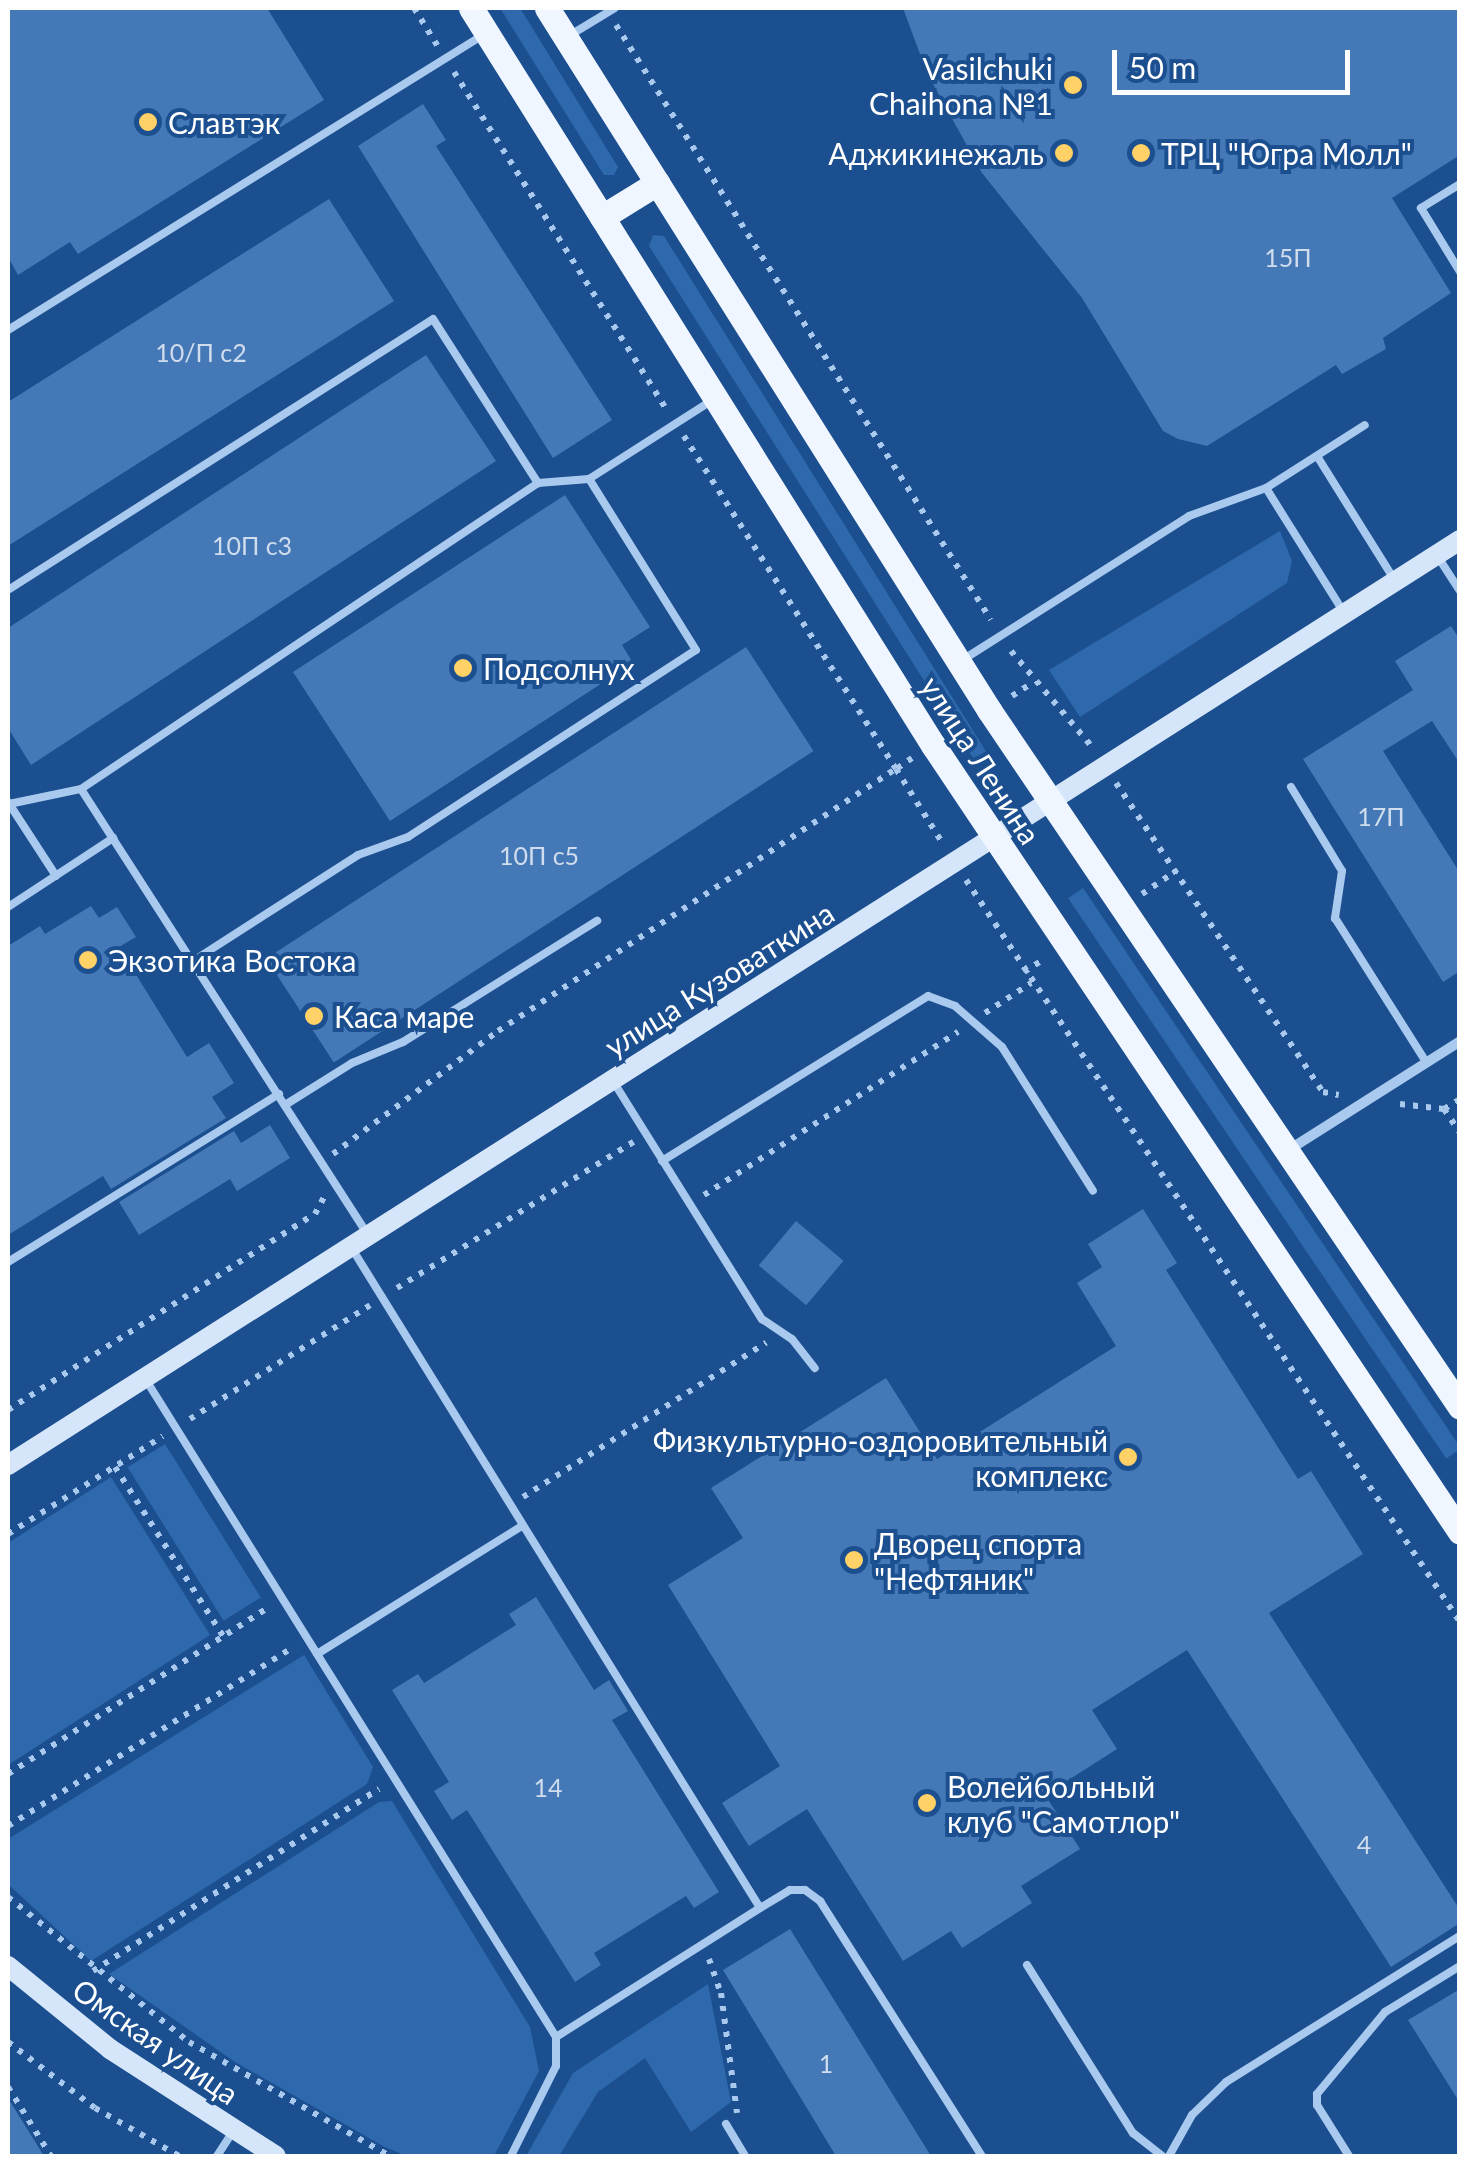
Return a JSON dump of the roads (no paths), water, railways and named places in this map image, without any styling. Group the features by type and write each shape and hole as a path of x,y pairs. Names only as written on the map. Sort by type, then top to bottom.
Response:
{"main road":[{"name":"улица Ленина","path":"471,8 932,745 1460,1532"},
{"name":"улица Ленина","path":"547,8 989,710 1460,1406"},
{"path":"602,217 657,183"},
{"name":"улица Кузоваткина","path":"8,1465 1460,540"},
{"name":"Омская улица","path":"8,1966 110,2049 276,2156"}],"street":[{"path":"1288,1151 1460,1041"}],"lane":[{"path":"566,38 614,8"},
{"path":"8,330 487,32"},
{"path":"1460,184 1421,208 1460,272"},
{"path":"8,590 433,319 538,484"},
{"path":"56,876 8,803 81,789 538,484 589,479 714,398"},
{"path":"958,662 1188,516 1266,488 1365,425"},
{"path":"1317,456 1396,581"},
{"path":"193,961 358,855 408,837 696,650 589,479"},
{"path":"1266,488 1345,614"},
{"path":"1437,555 1460,591"},
{"path":"1290,787 1342,871 1335,918 1426,1062"},
{"path":"81,789 322,1162 382,1298 530,1544 760,1908"},
{"path":"8,907 113,838"},
{"path":"286,1105 352,1063 403,1042 598,921"},
{"path":"662,1161 914,1001 941,998 973,1022 1014,1064 1094,1191"},
{"path":"613,1082 762,1319 782,1333 815,1368"},
{"path":"8,1262 279,1094"},
{"path":"144,1378 556,2038 552,2077 510,2156"},
{"path":"316,1654 520,1527"},
{"path":"556,2038 790,1890 806,1890 820,1901 982,2156"},
{"path":"1027,1965 1134,2133 1166,2156 1192,2115 1226,2082 1460,1936"},
{"path":"1348,2156 1317,2105 1317,2094 1385,2012 1460,1966"},
{"path":"726,2124 745,2156"},
{"path":"218,2156 233,2131"}],"place":[{"name":"Vasilchuki Chaihona №1","path":"1073,85"},
{"name":"Славтэк","path":"148,122"},
{"name":"Аджикинежаль","path":"1064,153"},
{"name":"ТРЦ \"Югра Молл\"","path":"1141,153"},
{"name":"Подсолнух","path":"463,668"},
{"name":"Экзотика Востока","path":"88,960"},
{"name":"Каса маре","path":"314,1016"},
{"name":"Физкультурно-оздоровительный комплекс","path":"1128,1457"},
{"name":"Дворец спорта \"Нефтяник\"","path":"854,1560"},
{"name":"Волейбольный клуб \"Самотлор\"","path":"927,1803"}]}
